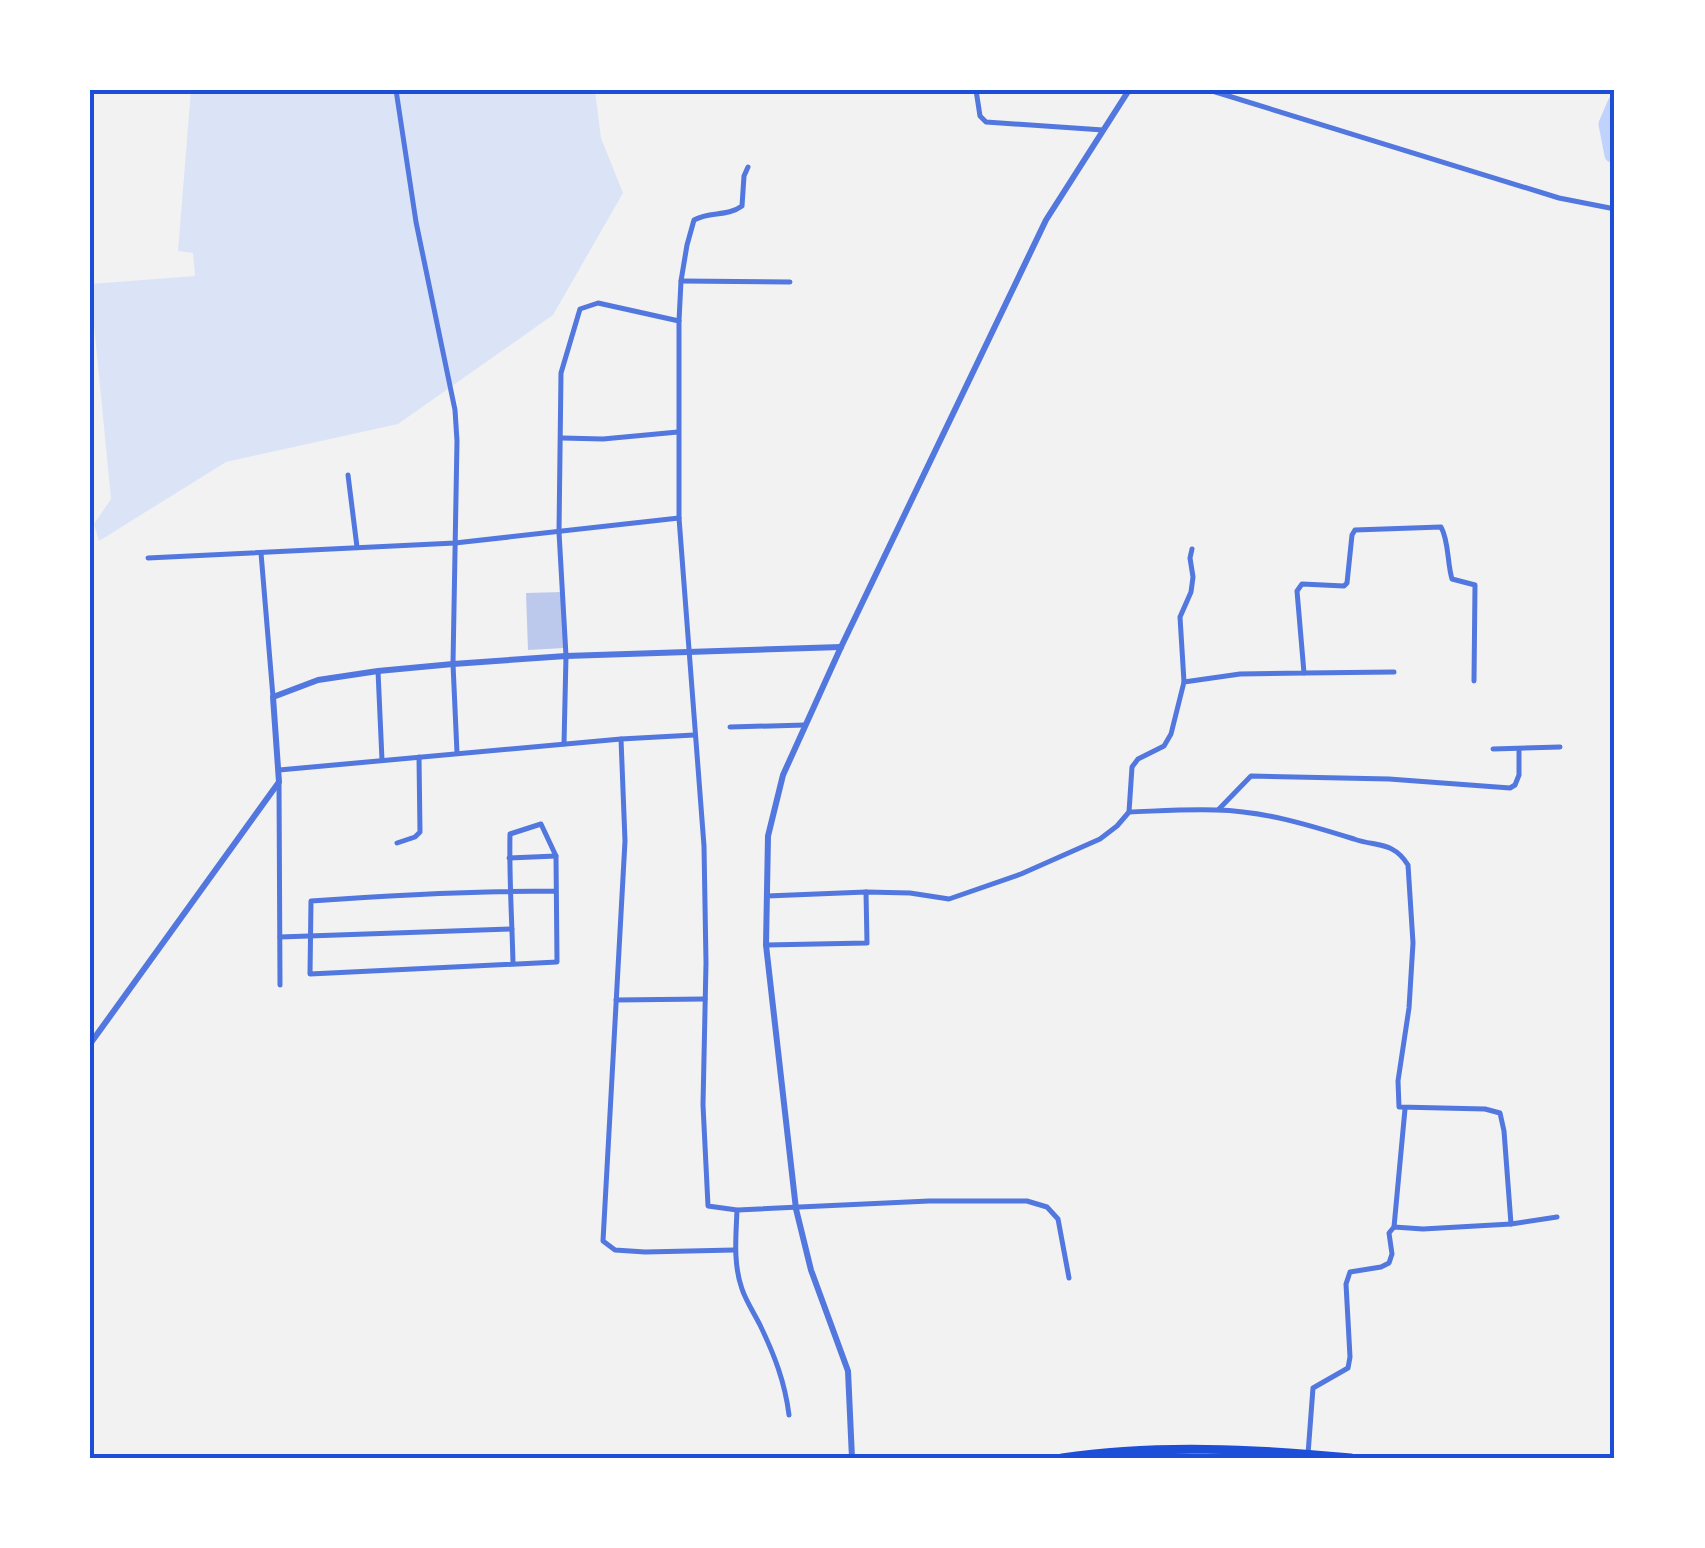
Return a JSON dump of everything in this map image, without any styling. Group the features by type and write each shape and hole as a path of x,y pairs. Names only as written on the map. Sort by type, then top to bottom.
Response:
{"main road":[{"path":"1062,1458 1192,1450 1351,1458"}],"street":[{"path":"396,90 416,222 455,410 458,442 453,664 457,753"},
{"path":"976,90 980,116 986,122 1104,130"},
{"path":"852,1458 848,1371 811,1270 796,1209 766,945 768,836 782,775 1046,220 1130,90"},
{"path":"1210,90 1541,193 1615,210"},
{"path":"748,167 742,206 732,213 694,220 681,281 679,322 679,518 704,846 702,1104 708,1206 738,1210 929,1201 1027,1201 1047,1208 1058,1219 1068,1278"},
{"path":"681,281 790,282"},
{"path":"564,744 566,656 559,532 561,373 580,309 598,303 679,322"},
{"path":"562,438 680,432"},
{"path":"348,476 358,548"},
{"path":"148,558 455,544 679,518"},
{"path":"1304,673 1298,591 1302,584 1347,583 1355,530 1442,527 1452,578 1475,586 1474,681"},
{"path":"767,896 866,892 949,899 1021,874 1100,839 1117,826 1129,812 1132,767 1138,759 1164,746 1170,734 1184,682 1180,617 1192,592 1192,549"},
{"path":"261,554 279,770 280,985"},
{"path":"272,697 318,680 453,664 566,656 840,647"},
{"path":"378,671 382,760"},
{"path":"1184,682 1231,675 1394,672"},
{"path":"730,727 805,725"},
{"path":"279,770 694,735"},
{"path":"622,739 625,841 604,1240 614,1250 735,1250"},
{"path":"1492,749 1560,747"},
{"path":"1219,810 1251,776 1389,779 1510,788 1515,786 1519,774 1519,750"},
{"path":"397,843 420,832 419,757"},
{"path":"90,1044 279,782"},
{"path":"1129,812 1219,810 1314,825 1358,841 1389,846 1401,854 1408,864 1413,943 1398,1107 1485,1109 1500,1113 1510,1224"},
{"path":"513,963 512,928 510,891 509,858 510,834 542,824 556,856 557,962 310,974 311,901 380,896 510,891 556,891"},
{"path":"509,858 556,856"},
{"path":"766,945 867,944 866,892"},
{"path":"280,937 512,928"},
{"path":"616,1000 704,999"},
{"path":"1308,1454 1313,1388 1348,1368 1347,1277 1350,1272 1381,1267 1392,1254 1389,1233 1394,1227 1405,1109"},
{"path":"738,1210 735,1250 743,1292 785,1386 789,1415"},
{"path":"1394,1227 1510,1224 1557,1217"}],"shaded area":[{"path":"191,90 595,90 601,138 623,193 553,315 398,424 226,462 99,541 94,524 111,499 90,284 195,276 193,253 178,251"}],"building":[{"path":"563,592 564,648 528,650 526,593"}],"waterway":[{"path":"1615,103 1606,124 1615,156"}]}
